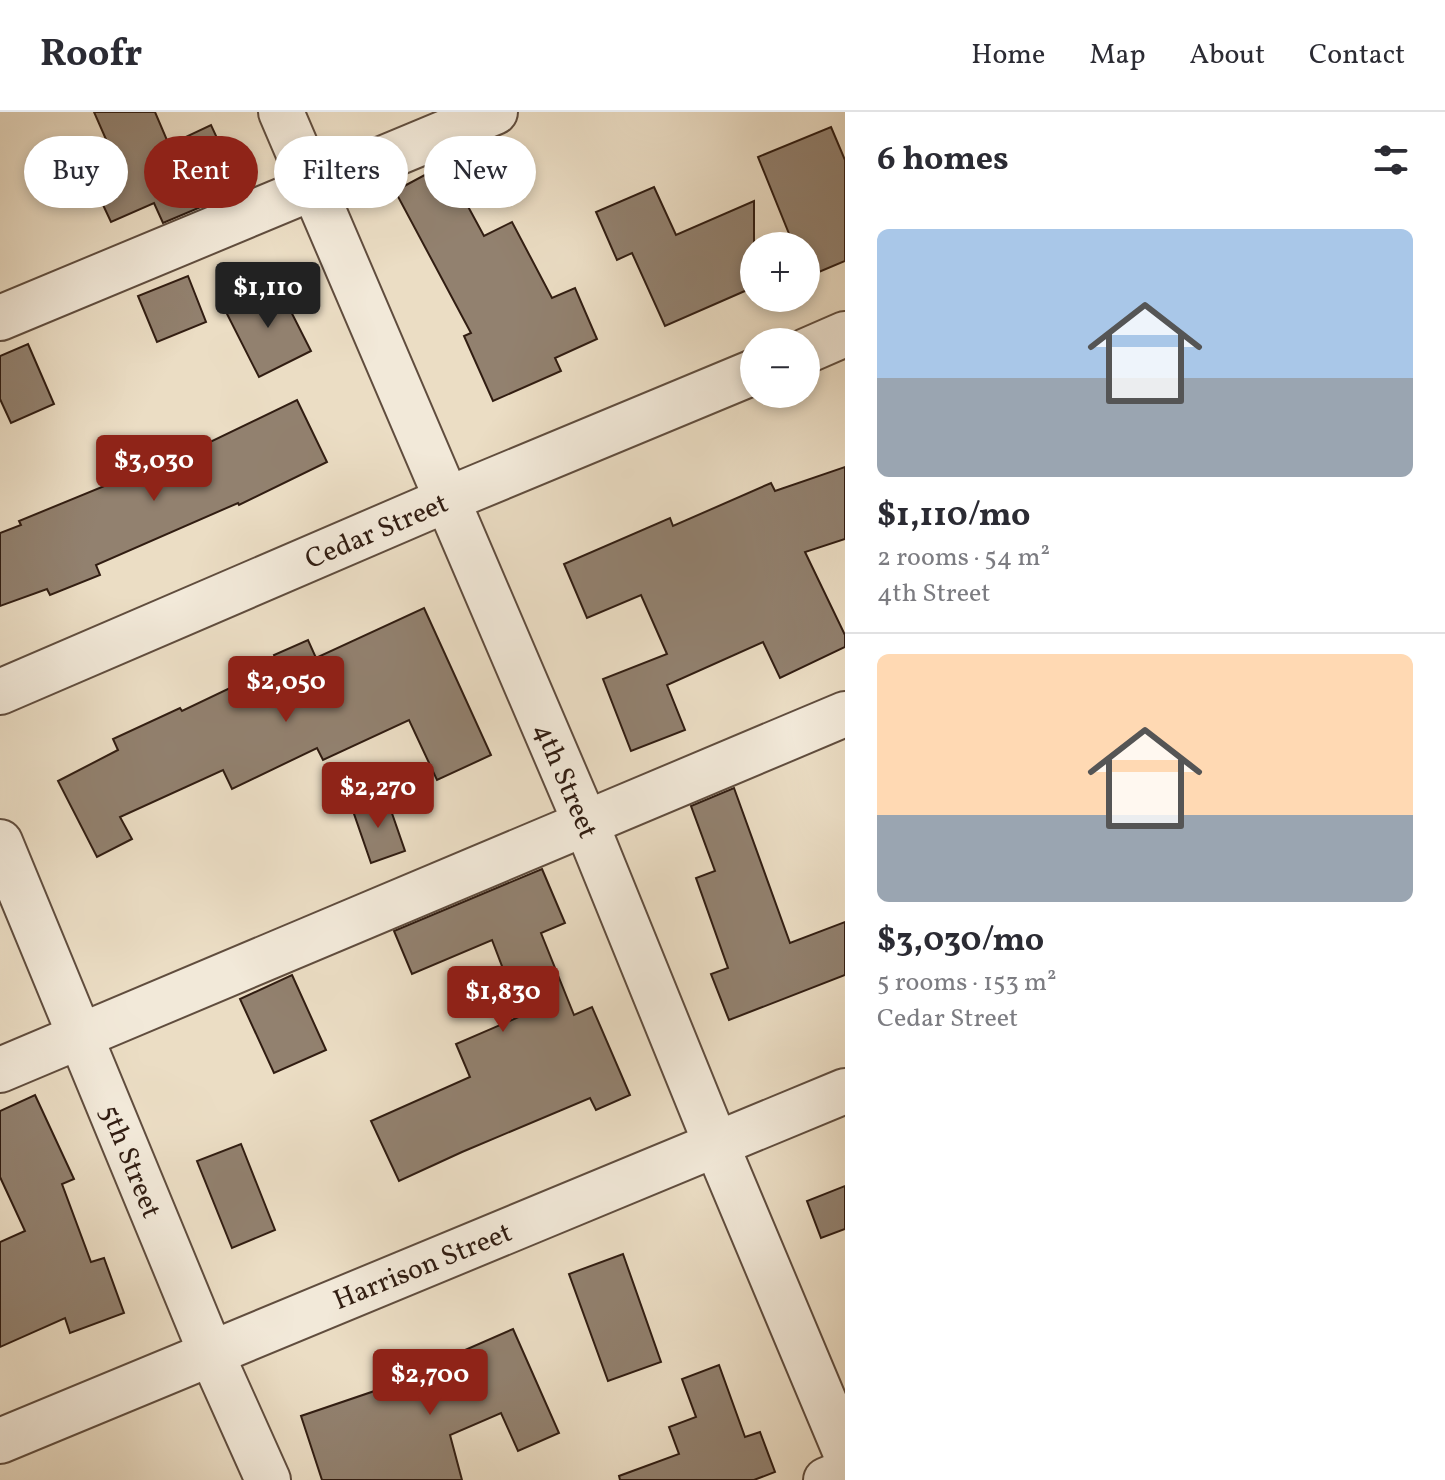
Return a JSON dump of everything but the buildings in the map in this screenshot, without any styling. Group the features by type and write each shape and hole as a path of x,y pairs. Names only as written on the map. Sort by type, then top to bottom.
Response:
{"street":[{"name":"4th Street","path":"281,112 291,136"},
{"path":"408,148 495,112"},
{"path":"0,318 274,204"},
{"name":"4th Street","path":"322,208 586,824 845,1451"},
{"path":"820,345 845,334"},
{"name":"Cedar Street","path":"0,692 446,500 740,378"},
{"path":"0,1070 845,714"},
{"name":"5th Street","path":"0,842 211,1353 268,1480"},
{"name":"Harrison Street","path":"0,1441 845,1091"},
{"path":"826,1480 845,1472"}]}
